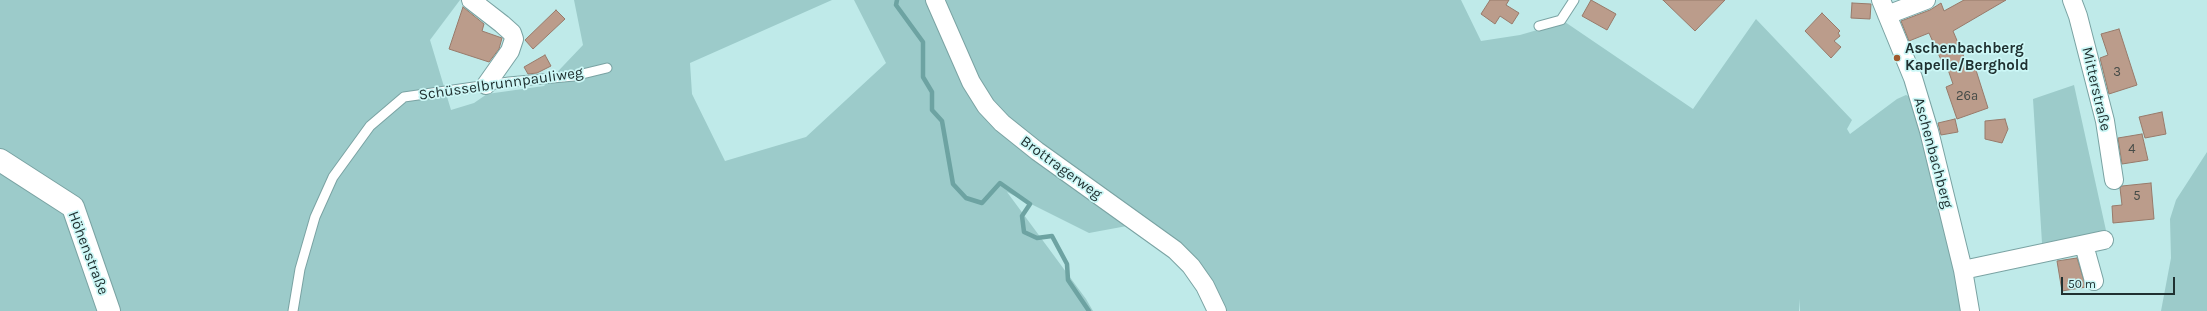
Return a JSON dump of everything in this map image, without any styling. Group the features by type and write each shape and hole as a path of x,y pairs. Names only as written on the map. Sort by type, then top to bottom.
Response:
{"street":[{"path":"471,0 512,33 514,39 510,51 486,85"},
{"name":"Brottragerweg","path":"935,0 971,82 986,106 1002,123 1037,151 1175,250 1191,266 1205,286 1217,311"},
{"path":"1884,8 1926,0"},
{"name":"Mitterstraße","path":"2072,0 2078,16 2105,121 2114,180"},
{"name":"Aschenbachberg","path":"1884,8 1915,83 1929,131 1963,270 1970,311"},
{"name":"Höhenstraße","path":"0,160 73,207 110,311"},
{"path":"1963,270 2104,240"},
{"path":"2084,245 2094,281"}],"lane":[{"path":"1538,26 1561,20 1574,0"},
{"name":"Schüsselbrunnpauliweg","path":"293,311 300,270 315,217 333,177 370,126 404,97 486,85 574,76 607,68"}],"shaded area":[{"path":"0,0 460,0 430,40 451,110 474,103 487,94 544,86 583,45 574,0 832,0 690,63 692,94 725,161 806,137 886,63 854,0 1461,0 1481,41 1520,35 1565,22 1693,109 1756,19 1852,120 1847,129 1850,134 1897,99 1906,95 1916,100 1964,311 1800,311 1799,299 1799,311 1225,311 1143,223 1089,233 1007,192 1086,299 1093,311 0,311"},
{"path":"2074,85 2107,235 2042,243 2033,99"},
{"path":"2207,152 2207,311 2161,311 2171,258 2170,219 2176,200"}],"building":[{"path":"1490,0 1509,0 1506,5 1519,13 1512,24 1500,16 1495,24 1481,14"},
{"path":"1591,0 1616,14 1607,30 1582,16"},
{"path":"1663,0 1725,0 1695,31"},
{"path":"1964,0 2006,0 1953,31 1969,69 1975,67 1988,108 1957,119 1946,87 1953,84 1945,61 1942,62 1929,33 1909,41 1901,21 1930,10 1941,3 1944,11"},
{"path":"1852,3 1871,4 1870,19 1851,18"},
{"path":"463,7 484,24 482,31 502,38 499,49 489,62 449,49"},
{"path":"556,10 565,19 533,49 525,40"},
{"path":"1822,13 1840,31 1838,33 1840,36 1834,41 1841,47 1831,58 1805,31"},
{"path":"2119,29 2137,85 2109,94 2100,58 2108,55 2101,34"},
{"path":"545,55 551,66 537,73 528,74 524,67"},
{"path":"2162,112 2166,134 2145,138 2139,117"},
{"path":"1955,119 1958,132 1941,135 1938,123"},
{"path":"2005,119 2008,129 2002,143 1985,139 1985,121"},
{"path":"2142,134 2148,160 2122,164 2118,138"},
{"path":"2151,183 2154,219 2113,223 2112,206 2122,205 2120,188 2122,186"},
{"path":"2077,258 2086,287 2062,291 2057,261"}],"waterway":[{"path":"897,0 896,5 923,42 923,77 932,92 932,110 942,121 953,184 966,198 982,203 1000,183 1030,204 1022,216 1024,232 1037,238 1052,236 1067,264 1068,280 1089,311"}],"place":[{"name":"Aschenbachberg Kapelle/Berghold","path":"1897,58"}]}
